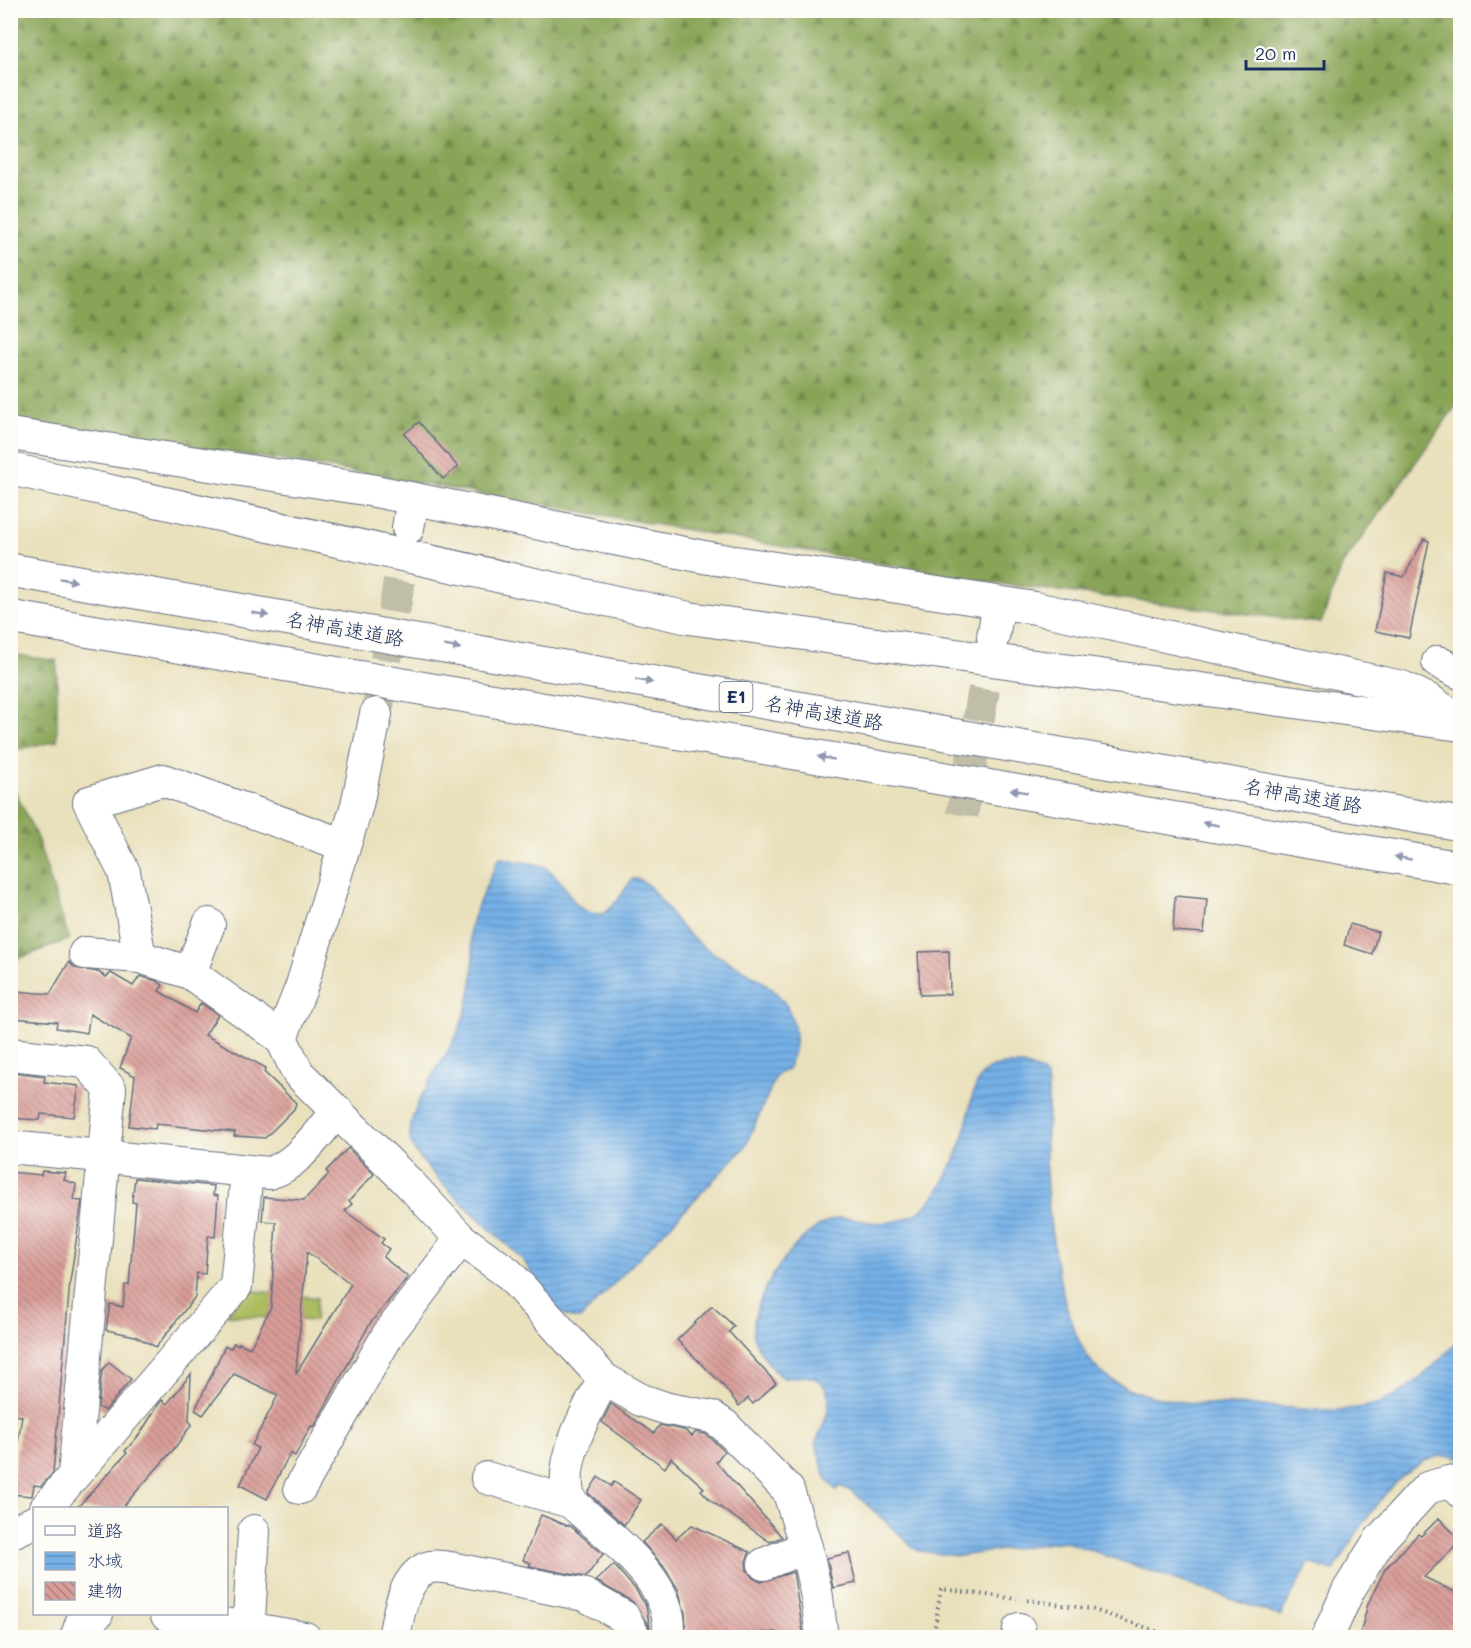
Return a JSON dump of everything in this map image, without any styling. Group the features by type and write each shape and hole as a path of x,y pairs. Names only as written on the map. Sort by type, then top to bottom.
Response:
{"highway":[{"name":"名神高速道路","path":"10,570 1461,824"},
{"name":"E1","path":"10,617 1461,868"}],"street":[{"path":"10,434 411,514 999,603 1381,681 1402,687 1431,701 1461,724"},
{"path":"10,469 689,618 1461,724"},
{"path":"993,637 999,603"},
{"path":"281,1038 301,988 344,845 370,755 376,714"},
{"path":"140,957 124,872 89,802 163,780 344,845"},
{"path":"190,973 208,924"},
{"path":"86,953 140,957 190,973 281,1038 298,1073 461,1239 508,1273 604,1379 641,1401 712,1417 724,1425 788,1490 806,1547 817,1597 822,1638"},
{"path":"10,1054 86,1062 110,1089 74,1475"},
{"path":"10,1147 269,1173 282,1170 337,1111"},
{"path":"48,1507 236,1286 247,1172"},
{"path":"300,1488 389,1333 461,1239"},
{"path":"604,1379 585,1416 570,1458 566,1490 571,1502 650,1577 665,1600 670,1625 668,1638"},
{"path":"487,1478 571,1502"},
{"path":"1328,1638 1348,1591 1379,1541 1426,1488 1448,1482 1461,1491"},
{"path":"10,1533 33,1522"},
{"path":"249,1633 254,1532"},
{"path":"764,1564 806,1547"},
{"path":"394,1638 402,1601 411,1583 416,1575 431,1567 450,1568 585,1595 624,1617 635,1638"},
{"path":"76,1638 82,1621 95,1615"},
{"path":"170,1615 249,1633 305,1638"}],"path":[{"path":"933,1638 941,1589 1091,1609 1177,1638"}],"green space":[{"path":"10,11 1460,11 1460,400 1343,564 1321,623 993,583 319,466 11,420"},
{"path":"10,654 57,661 57,741 11,751"},
{"path":"11,782 37,838 69,939 11,962"},
{"path":"245,1290 317,1298 315,1321 227,1315"}],"water":[{"path":"503,858 548,869 583,910 592,913 603,914 618,900 632,879 639,879 649,886 680,925 701,945 763,982 776,993 787,1006 793,1023 795,1046 788,1070 777,1074 745,1147 580,1319 568,1317 551,1304 527,1265 443,1183 411,1143 410,1130 419,1101 452,1044 465,1012 473,974 471,925 498,859"},
{"path":"1002,1065 1023,1065 1039,1071 1047,1078 1046,1161 1050,1222 1060,1283 1068,1313 1078,1340 1091,1362 1107,1377 1142,1393 1181,1402 1312,1410 1347,1409 1380,1403 1404,1391 1460,1339 1460,1458 1441,1456 1421,1463 1403,1476 1369,1514 1334,1571 1309,1563 1280,1616 1064,1541 959,1556 918,1551 853,1492 840,1486 836,1490 827,1480 815,1443 826,1417 829,1398 826,1389 811,1377 784,1378 776,1373 756,1343 753,1327 758,1306 774,1274 798,1243 827,1222 841,1218 888,1222 905,1219 921,1211 938,1190 957,1155 979,1080 992,1068"}],"building":[{"path":"419,422 458,467 443,479 404,434"},
{"path":"1424,539 1429,541 1409,638 1375,631 1387,573 1404,577"},
{"path":"1175,896 1207,899 1204,933 1173,931"},
{"path":"1350,924 1378,932 1372,954 1344,945"},
{"path":"949,951 950,994 920,995 918,952"},
{"path":"69,962 75,968 98,972 106,977 111,973 133,986 140,976 157,981 163,985 159,991 195,1013 201,1003 218,1015 205,1035 266,1068 264,1072 296,1103 294,1109 265,1138 234,1136 235,1132 156,1124 155,1129 129,1126 135,1076 120,1068 131,1038 90,1014 87,1033 56,1028 57,1022 13,1018 16,991 50,994"},
{"path":"13,1072 45,1076 44,1082 79,1086 74,1117 41,1114 40,1120 10,1118"},
{"path":"348,1148 374,1174 349,1201 352,1204 345,1211 384,1239 381,1243 389,1249 383,1257 408,1277 369,1325 314,1427 311,1426 295,1456 290,1453 267,1499 240,1485 258,1448 252,1445 278,1395 234,1374 203,1415 195,1410 225,1346 231,1348 234,1343 238,1345 239,1343 250,1348 271,1307 276,1222 262,1221 264,1197 304,1200 329,1174 326,1171","holes":["307,1252 351,1284 296,1374"]},
{"path":"42,1171 66,1173 64,1180 76,1184 74,1200 82,1201 70,1282 53,1473 41,1486 34,1485 32,1496 10,1494 22,1416 10,1415 10,1172 41,1175"},
{"path":"135,1178 214,1186 213,1195 218,1196 215,1237 208,1236 205,1274 197,1273 195,1297 156,1347 135,1336 106,1330 110,1304 123,1307 125,1285 129,1285 136,1203 132,1202"},
{"path":"712,1306 734,1326 729,1332 776,1383 753,1404 748,1398 739,1406 721,1383 677,1340"},
{"path":"109,1362 131,1379 105,1411 98,1407 102,1370"},
{"path":"191,1374 189,1421 192,1424 174,1449 123,1507 78,1507 127,1453 125,1451 140,1434 162,1400 167,1404"},
{"path":"611,1404 654,1433 660,1425 684,1430 692,1436 696,1432 705,1434 712,1439 724,1451 716,1462 782,1537 770,1542 711,1501 701,1490 704,1488 671,1458 665,1468 602,1422"},
{"path":"598,1477 611,1486 614,1482 641,1500 624,1525 588,1493"},
{"path":"541,1515 569,1525 603,1554 586,1577 529,1566 531,1563 523,1560"},
{"path":"1439,1518 1461,1541 1424,1577 1461,1595 1461,1638 1359,1638 1368,1604 1385,1569 1418,1534 1421,1536"},
{"path":"662,1524 676,1539 692,1525 750,1552 746,1561 747,1570 753,1578 761,1582 793,1572 804,1638 777,1638 776,1632 686,1638 685,1613 678,1589 665,1568 642,1542"},
{"path":"849,1553 856,1583 833,1588 827,1558"},
{"path":"614,1565 636,1590 646,1606 650,1628 633,1602 596,1581"}],"tunnel":[{"path":"378,707 408,529"},
{"path":"962,815 993,637"}]}
